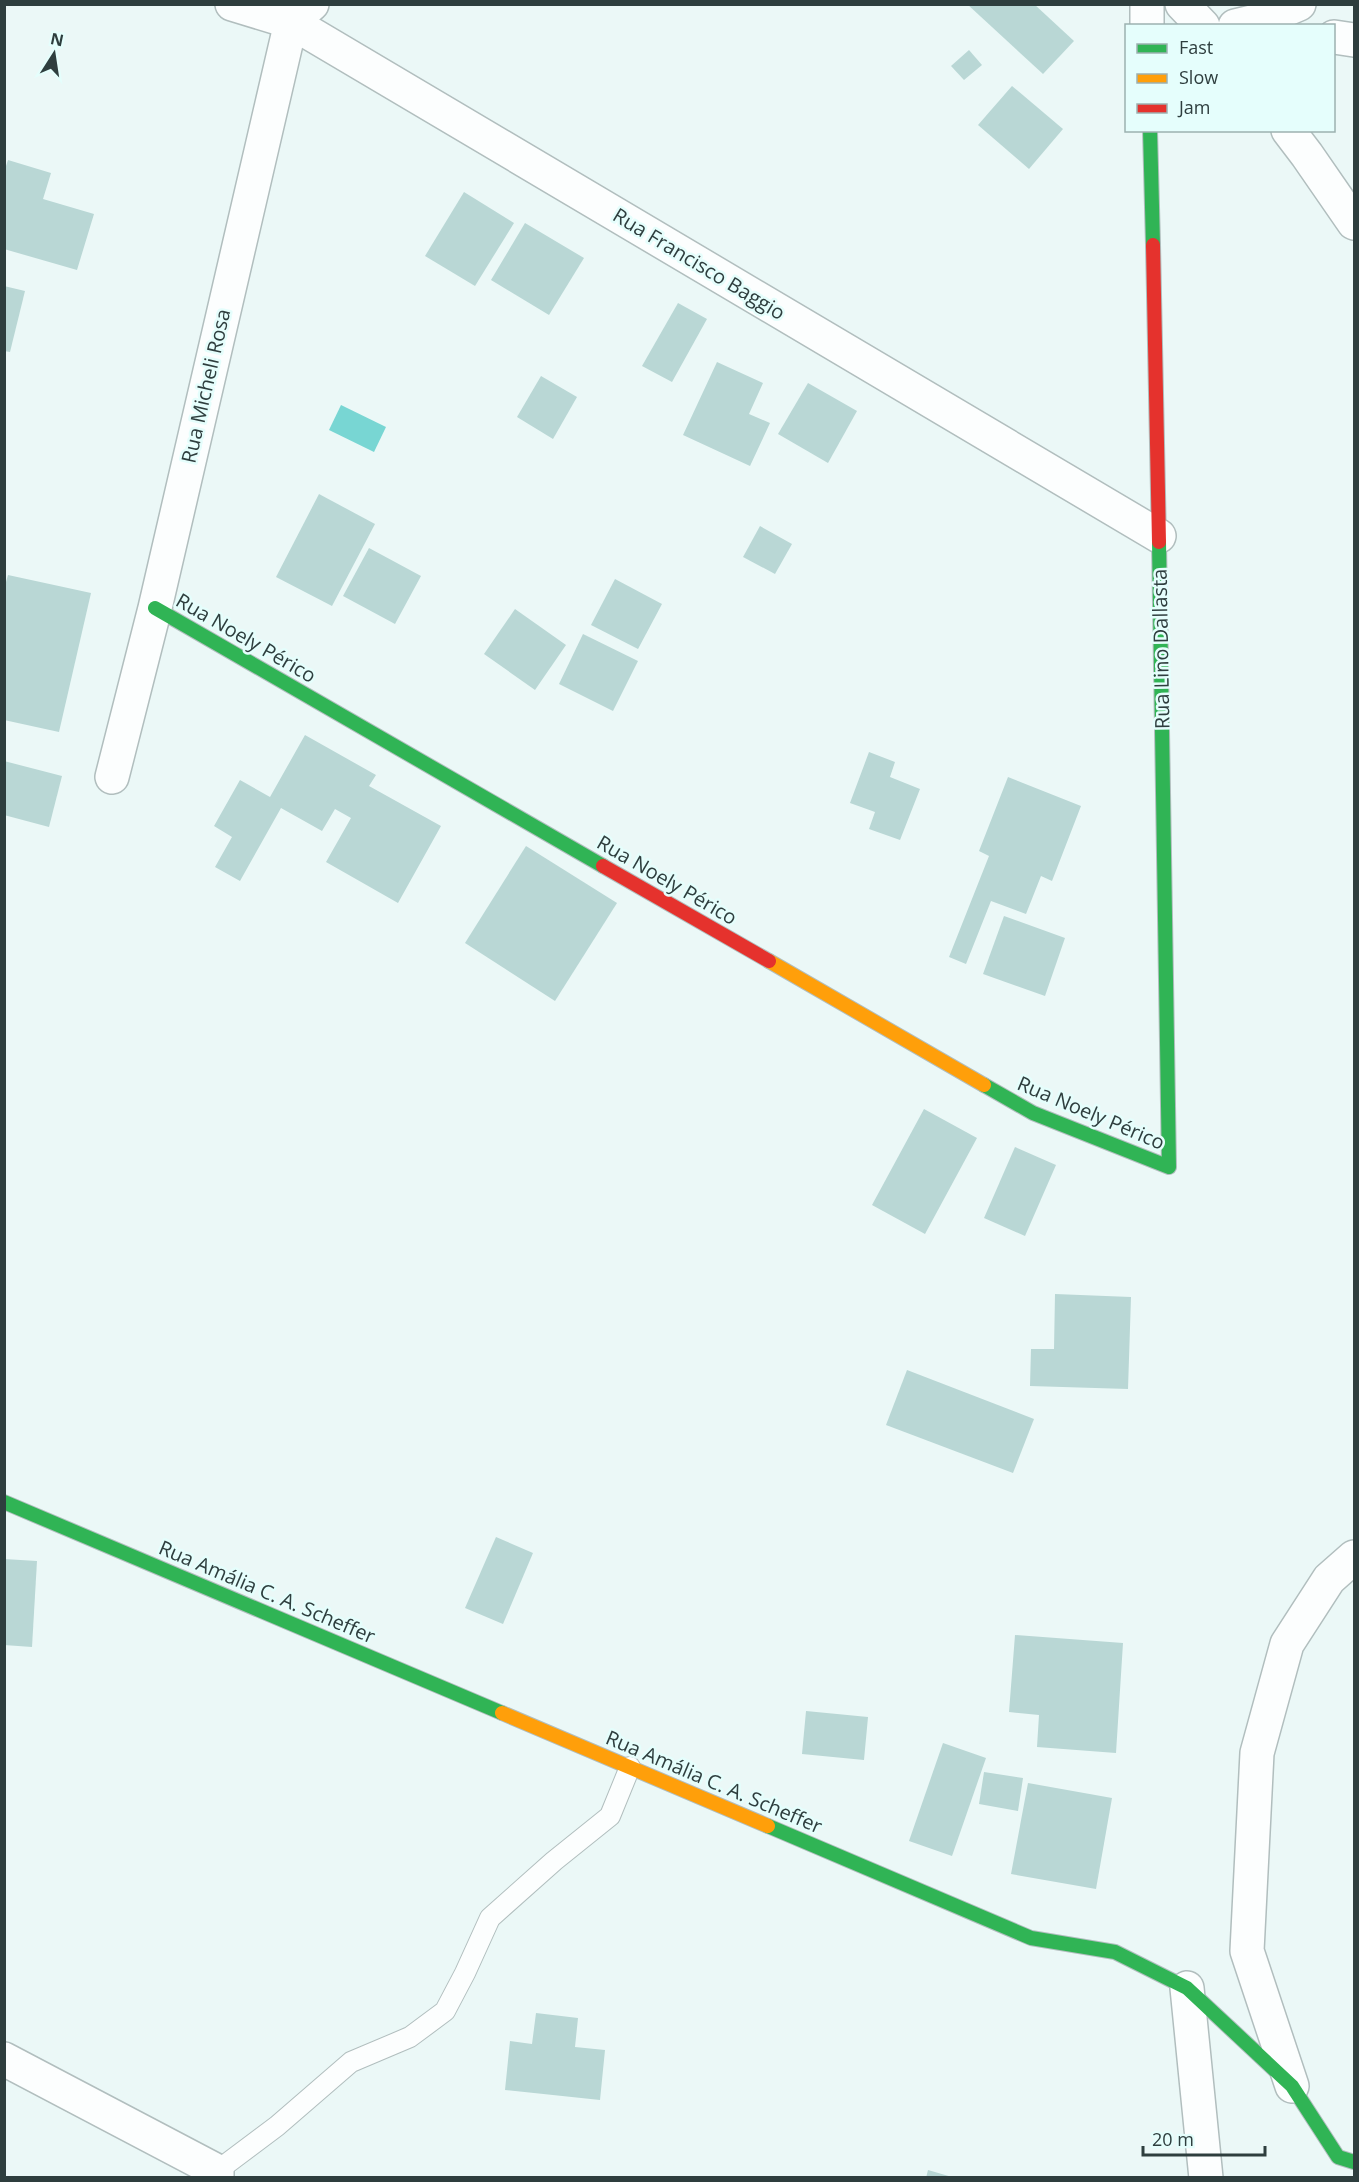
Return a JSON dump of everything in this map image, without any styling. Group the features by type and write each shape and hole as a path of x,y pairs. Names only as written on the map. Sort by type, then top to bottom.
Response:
{"street":[{"name":"Rua Francisco Baggio","path":"232,4 302,13 1159,536"},
{"path":"1147,4 1147,24"},
{"path":"1182,4 1201,24"},
{"path":"1261,23 1299,4"},
{"name":"Rua Micheli Rosa","path":"112,777 302,13"},
{"path":"1335,37 1354,40"},
{"name":"Rua Lino Dallasta","path":"1150,132 1169,1167"},
{"path":"1298,143 1348,181 1354,183"},
{"path":"1298,143 1354,223"},
{"name":"Rua Noely Périco","path":"155,608 1033,1113 1169,1167"},
{"name":"Rua Amália C. A. Scheffer","path":"4,1502 1031,1938 1115,1952 1187,1988 1292,2086 1338,2157 1354,2162"},
{"path":"1292,2086 1247,1951 1257,1753 1287,1644 1329,1579 1354,1557"},
{"path":"1187,1988 1206,2178"},
{"path":"4,2059 217,2174"}],"lane":[{"path":"217,2174 351,2062 410,2037 445,2011 490,1918 554,1861 610,1816 630,1767"}],"water":[{"path":"341,405 386,427 374,452 329,430"}],"building":[{"path":"967,4 1034,4 1074,41 1043,74"},
{"path":"969,50 982,65 964,80 951,66"},
{"path":"1012,86 1063,129 1029,169 978,125"},
{"path":"8,160 51,173 43,199 94,214 77,270 4,249 4,172"},
{"path":"464,192 514,223 475,286 425,256"},
{"path":"525,223 584,258 549,315 491,280"},
{"path":"4,286 25,291 10,352 4,351"},
{"path":"678,303 707,319 672,382 642,366"},
{"path":"717,362 763,383 749,414 770,423 750,466 683,435"},
{"path":"541,376 577,397 553,439 517,417"},
{"path":"808,383 857,411 828,463 778,434"},
{"path":"319,494 375,524 332,606 276,577"},
{"path":"760,526 792,544 775,574 743,557"},
{"path":"369,548 421,576 395,624 343,596"},
{"path":"8,575 91,593 59,732 4,720 4,589"},
{"path":"615,579 662,604 638,649 591,625"},
{"path":"515,609 566,645 535,690 484,654"},
{"path":"583,634 638,661 613,711 559,684"},
{"path":"305,735 376,775 369,786 441,826 398,903 326,862 351,818 335,809 322,831 281,808 240,881 215,867 232,837 214,826 240,780 270,797"},
{"path":"869,752 895,762 890,777 920,789 900,840 869,829 875,812 850,803"},
{"path":"4,761 62,776 49,827 4,815"},
{"path":"1008,777 1081,806 1052,881 1041,876 1026,914 991,901 966,964 949,957 989,856 979,851"},
{"path":"526,846 617,903 555,1001 465,943"},
{"path":"1004,916 1065,938 1045,996 983,974"},
{"path":"924,1109 977,1138 925,1234 872,1205"},
{"path":"1015,1147 1056,1165 1025,1236 984,1218"},
{"path":"1055,1294 1131,1297 1128,1389 1030,1386 1031,1349 1054,1349"},
{"path":"907,1370 1034,1419 1013,1473 886,1425"},
{"path":"496,1537 533,1553 503,1624 465,1608"},
{"path":"4,1559 37,1561 32,1647 4,1645"},
{"path":"1015,1635 1123,1643 1116,1753 1037,1747 1039,1715 1009,1712"},
{"path":"806,1711 868,1717 864,1760 802,1754"},
{"path":"943,1743 986,1758 952,1856 909,1841"},
{"path":"984,1772 1023,1778 1018,1811 979,1804"},
{"path":"1028,1783 1112,1798 1096,1889 1011,1874"},
{"path":"536,2013 578,2018 575,2047 605,2050 600,2100 505,2090 510,2041 532,2044"},
{"path":"928,2170 952,2177 952,2178 926,2178"}],"traffic: fast":[{"path":"1150,132 1153,245"},
{"path":"984,1085 1033,1113 1169,1167 1159,542"},
{"path":"155,608 603,866"},
{"path":"4,1502 502,1713"},
{"path":"768,1826 1031,1938 1115,1952 1187,1988 1292,2086 1338,2157 1354,2162"}],"traffic: slow":[{"path":"769,961 984,1085"},
{"path":"502,1713 768,1826"}],"traffic: jam":[{"path":"1153,245 1159,542"},
{"path":"603,866 769,961"}]}
